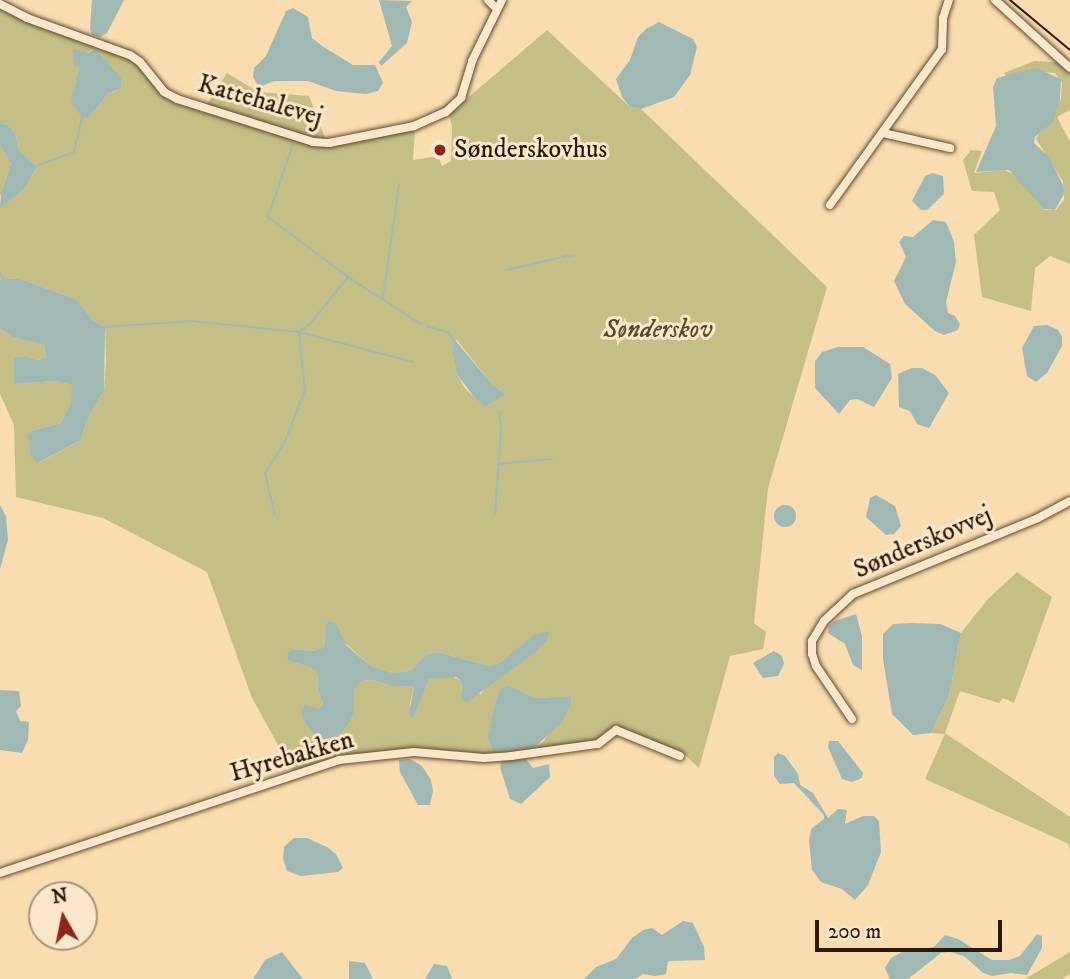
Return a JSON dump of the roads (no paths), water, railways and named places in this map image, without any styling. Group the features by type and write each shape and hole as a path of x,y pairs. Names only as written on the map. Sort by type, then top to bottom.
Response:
{"street":[{"path":"488,0 499,4"},
{"path":"830,205 942,49 943,18 949,0"},
{"path":"995,0 1070,68"},
{"name":"Kattehalevej","path":"0,4 27,18 130,55 140,62 164,92 177,99 313,142 329,143 414,126 446,113 461,98 472,61 499,4"},
{"path":"883,133 950,148"},
{"name":"Sønderskovvej","path":"852,719 816,666 812,654 812,641 824,621 853,594 1038,518 1070,501"},
{"name":"Hyrebakken","path":"0,873 339,760 405,752 484,758 511,756 598,744 616,730 680,756"}],"water":[{"path":"92,0 124,0 107,33 100,37 92,35 90,29"},
{"path":"379,0 412,1 406,7 412,22 407,43 381,66 379,62 392,46"},
{"path":"293,8 308,17 312,38 322,46 353,65 375,65 383,83 378,91 366,94 336,91 308,81 274,81 262,86 257,84 253,77 254,68 266,56 286,11"},
{"path":"659,22 693,39 697,47 690,75 674,97 641,109 630,107 622,97 616,79 630,60 638,37"},
{"path":"95,48 121,78 121,88 108,94 90,117 82,117 71,102 79,68 74,65 73,51 74,49 88,53"},
{"path":"1036,68 1061,79 1060,99 1053,122 1035,137 1034,143 1049,157 1063,185 1064,194 1055,210 1044,209 1009,170 976,172 996,126 993,87 997,78"},
{"path":"0,123 8,125 15,133 19,150 37,167 25,188 0,209 1,193 11,164 0,145"},
{"path":"932,173 943,176 944,194 927,210 921,210 912,201 925,176"},
{"path":"933,220 946,222 954,242 956,262 946,302 948,313 955,316 960,324 958,330 944,335 935,331 905,304 894,281 906,257 899,242 904,236 913,237"},
{"path":"20,279 76,299 93,320 105,327 104,391 87,419 81,440 38,463 31,456 28,435 34,430 61,423 71,402 72,385 55,381 14,384 14,357 26,356 38,360 46,357 44,345 12,337 0,329 0,280"},
{"path":"1047,325 1058,330 1062,337 1062,346 1047,373 1036,382 1027,376 1022,348 1034,326"},
{"path":"454,339 492,384 506,395 484,407 475,398 458,376 452,350"},
{"path":"838,347 863,347 890,364 892,378 874,407 857,399 850,400 839,414 815,388 815,361 822,352"},
{"path":"912,368 922,368 935,375 949,393 929,428 917,424 910,411 899,407 898,374"},
{"path":"876,495 895,506 901,526 894,534 886,535 866,517 870,498"},
{"path":"0,505 6,516 8,540 0,569"},
{"path":"781,505 789,505 796,512 796,520 789,527 781,527 774,520 774,512"},
{"path":"856,614 862,636 862,670 853,665 845,644 828,633 829,626 835,621"},
{"path":"329,621 336,624 347,646 371,666 393,673 410,671 427,654 438,652 490,666 501,662 534,635 550,631 546,641 531,656 467,702 462,700 461,681 456,677 429,679 413,718 409,714 414,686 393,687 374,680 361,681 354,690 354,712 348,725 330,747 325,749 304,721 301,711 305,705 319,709 323,704 318,689 317,672 289,661 286,656 291,649 314,651 324,647"},
{"path":"893,624 940,624 961,633 949,696 931,733 913,735 892,714 883,659 883,634"},
{"path":"774,651 782,656 784,664 778,676 763,678 753,663"},
{"path":"508,685 536,698 571,696 571,704 561,723 535,747 493,751 488,739 494,708 500,690"},
{"path":"0,690 19,691 21,706 16,711 20,721 29,722 28,740 22,753 0,750"},
{"path":"829,741 838,741 863,773 862,778 852,782 842,779 828,747"},
{"path":"778,753 785,756 798,774 800,785 813,793 828,818 838,809 847,810 845,824 863,816 874,816 879,821 881,852 868,885 855,900 842,889 821,882 812,870 809,841 811,829 824,819 824,815 794,783 780,784 774,776 774,757"},
{"path":"524,757 533,768 549,764 550,777 521,804 510,799 500,767 502,760"},
{"path":"410,759 422,766 431,780 433,791 430,805 418,805 400,772 399,760"},
{"path":"294,838 307,838 327,847 336,854 343,868 338,872 301,876 287,871 283,859 284,847"},
{"path":"683,921 693,923 704,947 705,960 668,961 666,974 655,976 643,974 635,979 584,979 596,967 616,959 632,938 643,930 652,928 662,935"},
{"path":"1037,934 1042,936 1042,948 1027,975 1011,973 992,976 983,973 964,956 950,952 941,953 908,979 890,979 885,968 891,958 902,952 934,947 945,935 958,939 992,960 1009,960 1020,956"},
{"path":"282,952 303,979 253,979 265,960"},
{"path":"349,961 365,963 373,979 349,979"},
{"path":"434,964 447,966 452,979 425,979"}],"waterway":[{"path":"36,166 74,152 82,117"},
{"path":"293,144 268,217 348,277"},
{"path":"383,297 399,184"},
{"path":"562,257 574,255"},
{"path":"506,270 559,258"},
{"path":"0,273 3,279"},
{"path":"275,516 265,473 284,444 305,390 299,332 310,324 348,277 421,324"},
{"path":"105,327 191,321 299,332 413,362"},
{"path":"427,326 449,333 453,340"},
{"path":"495,514 501,428 499,411"},
{"path":"498,464 552,459"}],"tram line":[{"path":"1010,0 1070,50"}],"place":[{"name":"Sønderskovhus","path":"440,150"}],"park label":[{"name":"Sønderskov","path":"658,330"}]}
